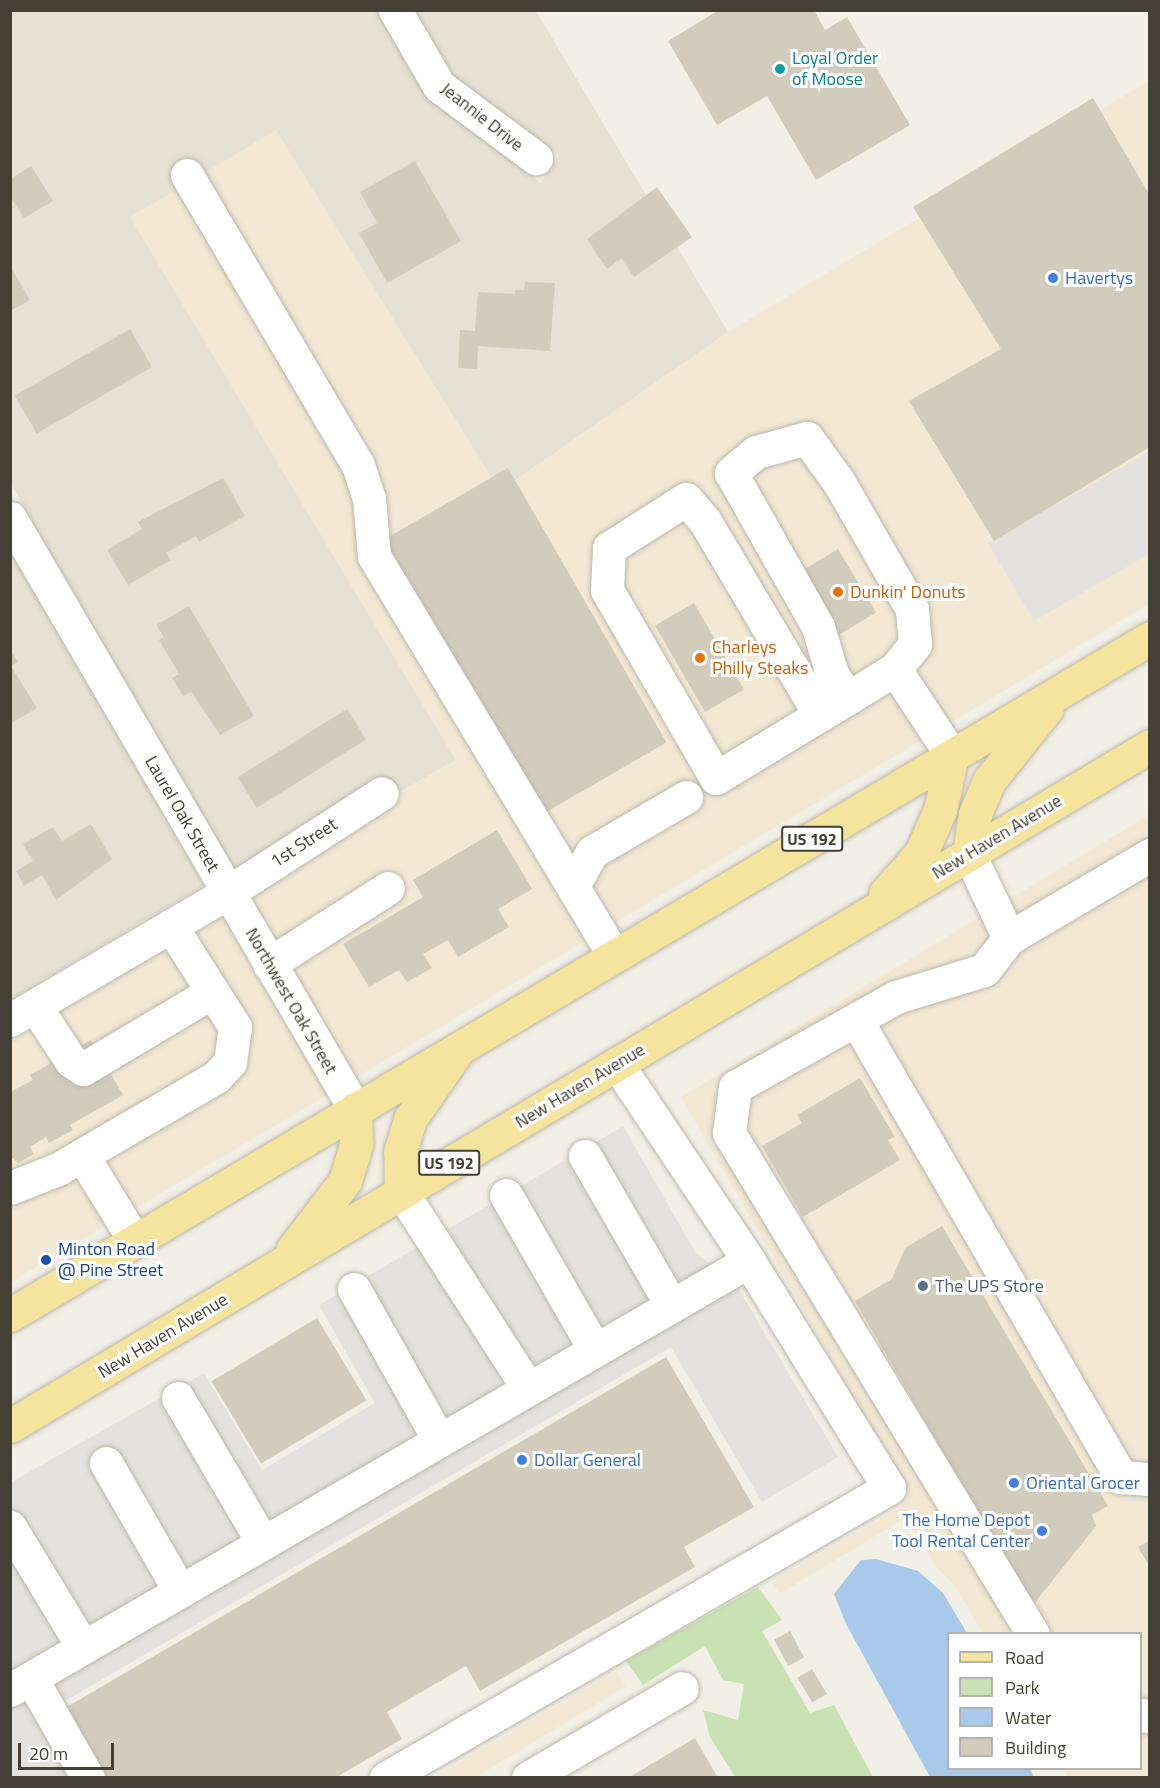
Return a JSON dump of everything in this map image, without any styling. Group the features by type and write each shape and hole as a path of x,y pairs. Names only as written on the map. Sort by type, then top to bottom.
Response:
{"main road":[{"name":"US 192","path":"10,1315 1149,638"},
{"path":"969,854 975,814 989,781 1062,690"},
{"name":"New Haven Avenue","path":"10,1426 1149,746"},
{"path":"864,918 921,852 940,810 951,756"},
{"path":"401,1191 400,1152 410,1119 460,1047"},
{"path":"281,1265 345,1181 356,1144 355,1109"}],"street":[{"name":"Jeannie Drive","path":"395,10 439,86 536,159"},
{"path":"187,175 358,465 369,498 374,556 614,956"},
{"path":"807,438 838,481 912,609 915,645 895,669 716,778 607,590 609,548 731,473 756,452 807,438"},
{"path":"731,473 818,627 832,675 848,698"},
{"path":"686,499 705,521 820,715"},
{"name":"Laurel Oak Street","path":"10,518 227,893 23,1013"},
{"path":"895,669 951,756"},
{"name":"1st Street","path":"227,893 382,793"},
{"path":"573,886 592,852 686,797"},
{"path":"969,854 1010,938"},
{"path":"1032,1632 729,1133 735,1087 858,1023 896,997 984,970 1010,938 1149,855"},
{"path":"269,964 388,888"},
{"name":"Northwest Oak Street","path":"227,893 355,1109"},
{"path":"10,1188 82,1155 216,1077 230,1062 235,1027 171,926"},
{"path":"23,1013 83,1069 212,992"},
{"path":"858,1023 1121,1477 1149,1479"},
{"path":"386,1778 890,1488 749,1262 617,1064"},
{"path":"82,1155 135,1241"},
{"path":"585,1156 672,1306"},
{"path":"401,1191 528,1388"},
{"path":"506,1194 595,1350"},
{"path":"87,1778 21,1684 528,1388 749,1262"},
{"path":"354,1289 439,1440"},
{"path":"178,1398 263,1543"},
{"path":"106,1463 180,1591"},
{"path":"10,1527 83,1647"},
{"path":"528,1778 682,1688"}],"shaded area":[{"path":"10,11 376,11 430,100 541,183 559,155 451,74 414,11 536,11 728,332 500,491 131,217 456,760 241,882 11,484"},
{"path":"1149,81 1149,604 355,1078 241,882 456,760 130,217 276,130 500,491 728,332"},
{"path":"1149,452 1149,554 1034,621 988,543"},
{"path":"10,551 204,885 11,999 10,999"},
{"path":"1149,815 1149,1777 1068,1777 1064,1770 1142,1770 1142,1632 982,1632 955,1586 937,1568 905,1518 781,1593 772,1582 902,1507 908,1491 681,1097"},
{"path":"222,917 327,1095 11,1282 10,1042"},
{"path":"623,1126 695,1252 737,1286 838,1457 762,1502 671,1347 41,1715 76,1778 11,1777 10,1483 204,1373 262,1470 375,1403 319,1305"},
{"path":"616,1672 626,1686 476,1777 434,1777"}],"green space":[{"path":"758,1587 782,1620 762,1631 810,1713 834,1705 873,1777 735,1777 710,1737 703,1710 738,1720 744,1684 723,1680 705,1646 643,1685 626,1661"}],"water":[{"path":"876,1559 918,1571 943,1593 966,1632 947,1632 947,1770 1031,1770 1033,1777 930,1777 846,1624 834,1594 861,1560"}],"building":[{"name":"Loyal Order of Moose","path":"719,10 814,10 825,30 847,17 910,125 816,180 767,96 717,125 668,41"},
{"name":"Havertys","path":"1093,98 1150,196 1150,447 994,541 909,401 1001,349 913,207"},
{"path":"415,161 461,241 387,283 359,233 377,223 360,192"},
{"path":"31,166 53,201 24,218 10,196 10,179"},
{"path":"657,187 692,237 634,277 621,258 607,269 587,239"},
{"path":"10,266 30,300 10,311"},
{"path":"525,282 555,283 550,351 478,346 477,369 458,368 460,330 475,331 478,292 515,294 515,290 524,290"},
{"path":"130,329 152,367 37,434 15,396"},
{"path":"508,468 666,743 539,816 381,542"},
{"path":"223,478 245,516 199,542 196,536 166,553 171,560 128,585 107,550 142,529 138,522"},
{"name":"Dunkin' Donuts","path":"838,549 876,612 838,636 799,572"},
{"name":"Charleys Philly Steaks","path":"694,603 744,690 705,712 655,626"},
{"path":"189,606 254,716 220,735 191,692 183,696 172,678 179,674 159,640 164,637 156,625"},
{"path":"10,649 18,662 11,666 37,708 10,724"},
{"path":"347,709 366,740 257,808 238,777"},
{"path":"91,824 112,859 56,900 42,875 24,886 16,871 33,861 23,844 53,827 62,841"},
{"path":"497,830 532,889 498,909 509,927 458,957 448,940 423,954 432,968 407,982 399,970 369,987 343,944 423,897 413,880"},
{"path":"91,1040 123,1095 70,1125 73,1130 49,1143 46,1137 30,1147 34,1154 18,1163 10,1156 10,1092 33,1080 30,1075"},
{"path":"860,1078 895,1137 888,1140 900,1160 803,1217 762,1146 802,1123 797,1115"},
{"path":"942,1226 1108,1506 1092,1515 1096,1526 1032,1606 855,1301 892,1279 905,1248"},
{"path":"317,1318 366,1400 261,1464 212,1381"},
{"path":"666,1357 754,1507 684,1547 695,1567 480,1691 466,1666 387,1712 402,1739 335,1778 95,1778 58,1712"},
{"path":"1150,1540 1150,1567 1138,1547"},
{"path":"790,1631 804,1657 788,1666 774,1639"},
{"path":"812,1669 827,1694 812,1703 797,1678"},
{"path":"695,1738 718,1778 628,1778"}],"place":[{"name":"Loyal Order of Moose","path":"780,69"},
{"name":"Havertys","path":"1053,278"},
{"name":"Dunkin' Donuts","path":"838,592"},
{"name":"Charleys Philly Steaks","path":"700,658"},
{"name":"Minton Road @ Pine Street","path":"46,1260"},
{"name":"The UPS Store","path":"923,1286"},
{"name":"Dollar General","path":"522,1460"},
{"name":"Oriental Grocer","path":"1014,1483"},
{"name":"The Home Depot Tool Rental Center","path":"1042,1531"}]}
